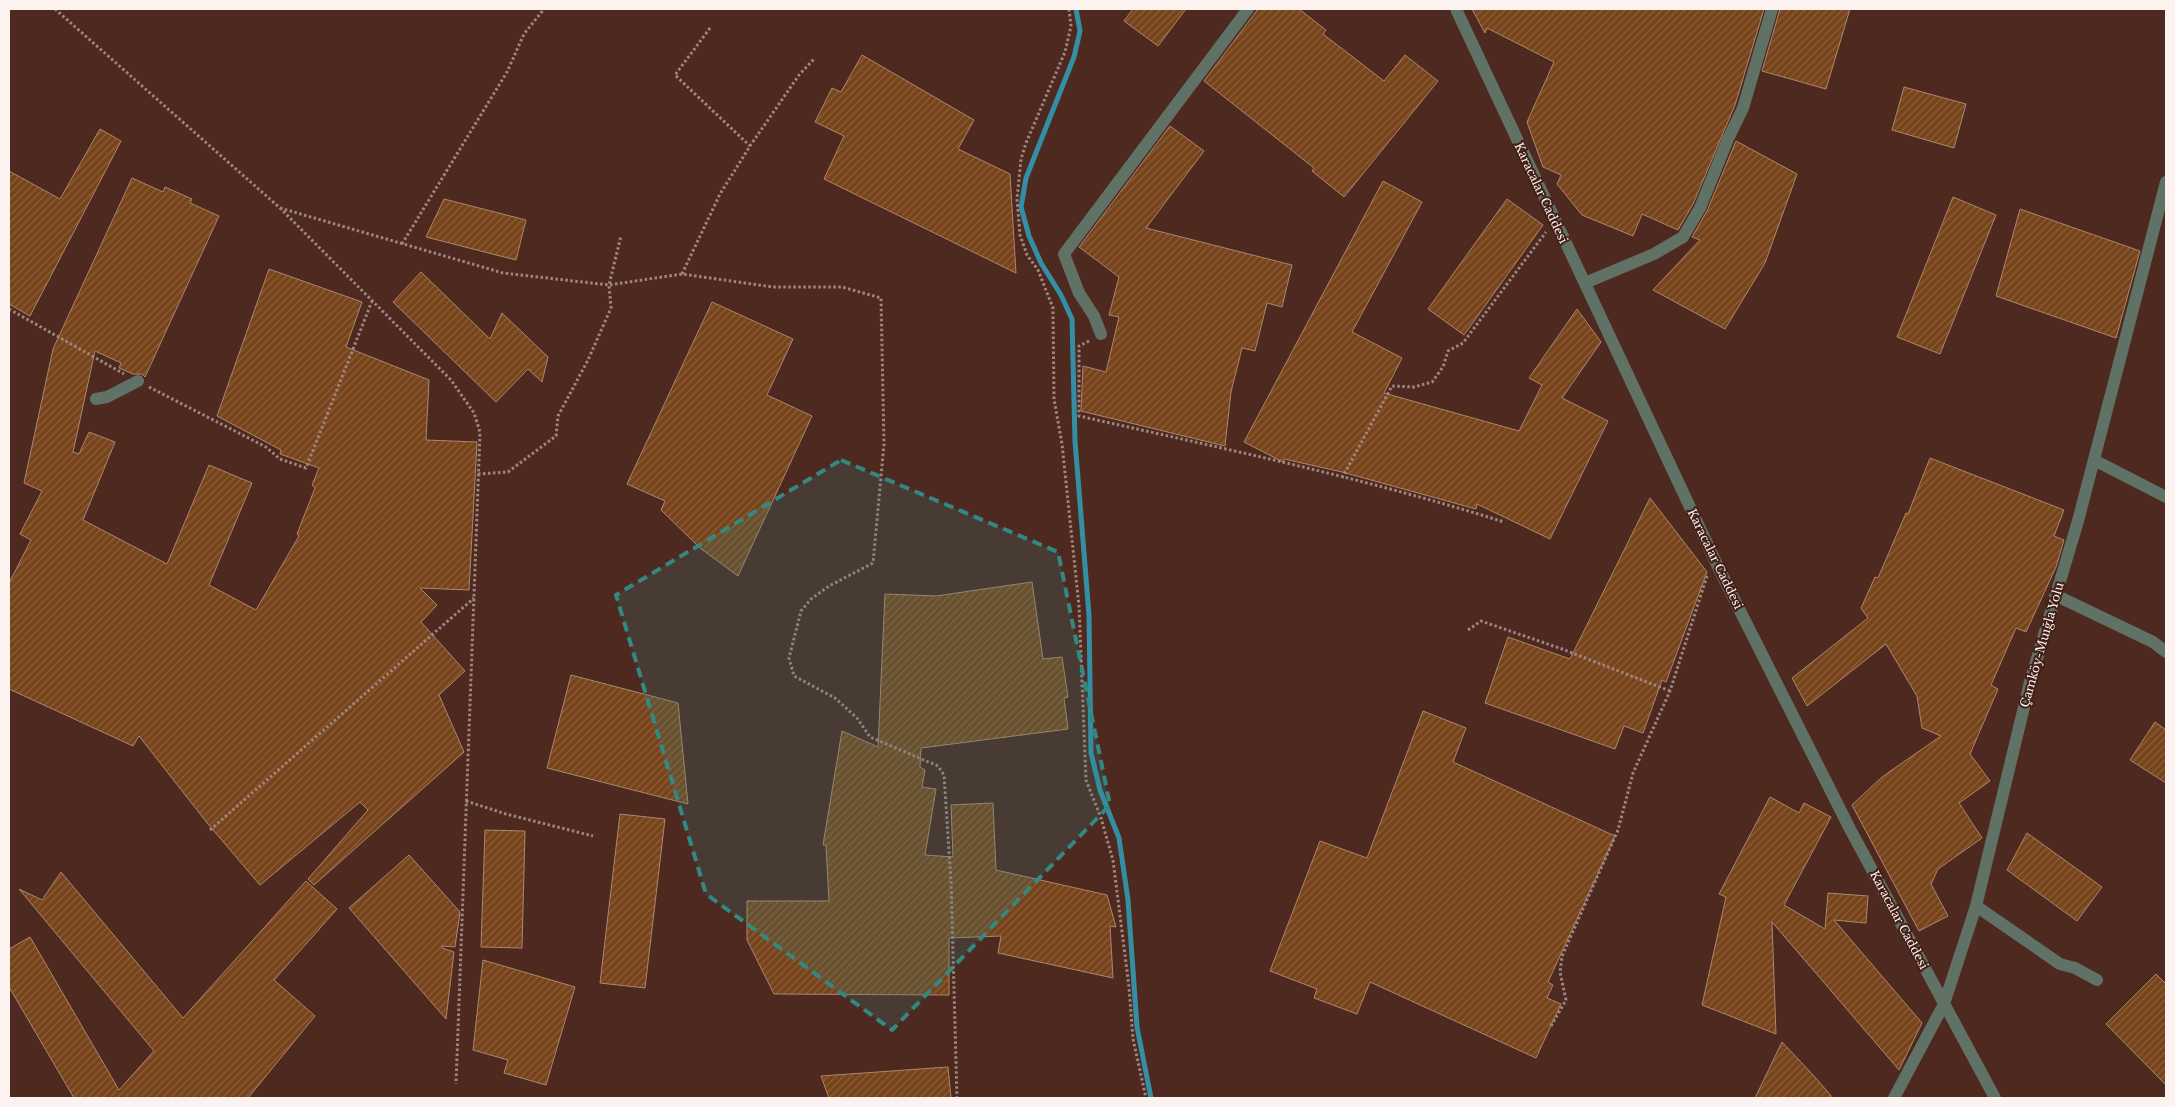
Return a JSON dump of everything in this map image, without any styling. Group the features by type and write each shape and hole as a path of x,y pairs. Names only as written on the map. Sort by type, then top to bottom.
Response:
{"street":[{"path":"1101,334 1094,316 1079,293 1064,254 1248,9"},
{"name":"Karacalar Caddesi","path":"1456,9 1554,222 1585,283 1713,557 1850,829 1995,1098"},
{"path":"1585,283 1654,254 1683,237 1700,208 1728,139 1743,108 1772,9"},
{"name":"Çamköy-Muığla Yolu","path":"1894,1098 1944,1004 1976,906 2030,682 2094,460 2166,182"},
{"path":"96,399 107,397 138,382"},
{"path":"2094,460 2166,497"},
{"path":"2056,595 2153,642 2166,652"},
{"path":"1976,906 2060,964 2075,968 2097,980"}],"path":[{"path":"55,9 280,208 451,380 474,413 480,432 456,1084"},
{"path":"402,244 507,72 524,34 544,9"},
{"path":"1069,9 1071,26 1065,52 1026,143 1021,159 1017,199 1020,235 1027,255 1038,270 1053,308 1054,399 1062,444 1079,606 1086,780 1101,818 1113,860 1130,987 1133,1039 1146,1098"},
{"path":"710,28 675,75 750,146"},
{"path":"682,274 720,194 799,74 814,59"},
{"path":"280,208 503,273 609,284 682,274 773,288 842,287 881,298 884,444 873,563 829,586 811,599 801,611 789,658 794,676 834,698 857,718 870,737 938,766 944,775 951,881 957,1098"},
{"path":"1342,478 1392,386 1414,387 1432,382 1443,367 1448,351 1463,343 1554,222"},
{"path":"478,474 508,472 556,436 558,416 593,352 611,308 609,284 621,236"},
{"path":"9,309 138,382 266,447 280,459 306,468 372,301"},
{"path":"1101,334 1080,346 1079,416 1342,478 1504,522"},
{"path":"1551,1026 1566,1000 1560,972 1562,956 1618,830 1633,773 1670,691 1713,557"},
{"path":"210,830 475,597"},
{"path":"1468,630 1481,621 1562,649 1670,691"},
{"path":"466,801 506,814 593,836"}],"highlighted area":[{"path":"841,460 1058,552 1110,805 892,1030 706,894 616,595"}],"building":[{"path":"1133,9 1186,9 1158,46 1124,21"},
{"path":"1258,9 1299,9 1326,30 1323,34 1384,81 1405,55 1438,81 1344,197 1312,171 1314,168 1204,81"},
{"path":"1472,9 1764,9 1735,105 1693,204 1678,230 1642,214 1633,236 1582,215 1557,184 1561,175 1543,167 1527,122 1554,62 1487,28 1485,33"},
{"path":"1780,9 1850,9 1826,89 1762,71"},
{"path":"862,55 974,120 958,149 1010,174 1016,273 824,179 844,136 815,122 832,88 841,92"},
{"path":"1904,87 1966,104 1954,148 1892,130"},
{"path":"1170,126 1204,151 1146,228 1292,265 1282,307 1267,303 1255,351 1242,348 1231,392 1225,446 1081,411 1083,366 1106,372 1119,317 1109,315 1119,277 1079,247"},
{"path":"100,129 121,141 30,316 9,304 9,171 60,199"},
{"path":"1736,141 1797,174 1765,263 1725,329 1653,290 1700,240 1692,237 1707,211"},
{"path":"132,178 163,192 165,187 192,199 190,203 219,216 145,377 142,374 133,374 119,368 121,363 95,351 73,452 79,454 89,432 115,442 83,520 167,564 209,465 252,483 209,585 256,610 299,536 297,534 315,488 312,485 319,468 280,454 281,450 217,416 269,269 362,302 346,347 429,380 426,440 477,442 469,590 420,588 437,605 421,622 465,671 439,695 464,752 314,885 308,879 368,810 360,802 260,885 208,824 139,736 133,746 9,689 9,583 31,540 20,534 42,491 24,483 53,349"},
{"path":"1383,181 1422,202 1352,332 1402,358 1384,393 1519,431 1542,385 1529,378 1577,309 1601,342 1562,398 1608,421 1550,539 1477,504 1476,509 1342,472 1284,459 1283,462 1244,442"},
{"path":"1953,197 1996,215 1940,354 1897,337"},
{"path":"444,199 526,220 516,260 426,237"},
{"path":"1507,199 1543,225 1464,335 1428,309"},
{"path":"2020,209 2140,251 2116,338 1996,296"},
{"path":"421,272 490,339 502,313 548,357 542,382 528,369 496,402 393,302"},
{"path":"712,302 793,339 767,395 812,416 738,576 700,548 661,510 665,501 627,484"},
{"path":"1930,458 2064,510 2054,536 2064,540 2056,567 2026,632 2016,628 1991,685 1998,689 1970,754 1990,781 1959,803 1982,838 1938,869 1931,884 1948,916 1919,931 1852,805 1882,777 1941,736 1922,728 1917,696 1886,644 1807,706 1792,678 1868,618 1861,608 1875,577 1878,578 1906,513 1908,514"},
{"path":"1650,498 1707,572 1666,682 1662,680 1643,733 1624,726 1615,749 1485,703 1508,637 1570,659"},
{"path":"1032,582 1043,659 1062,657 1068,697 1064,698 1068,729 921,748 920,767 925,770 922,787 936,789 925,855 953,857 951,805 993,803 996,870 1107,895 1116,927 1110,926 1113,978 998,953 1001,936 949,938 949,995 774,994 747,940 747,901 829,901 826,845 823,845 842,731 878,747 885,594 936,596"},
{"path":"571,675 678,703 688,804 547,768"},
{"path":"1423,711 1466,728 1453,762 1615,836 1548,982 1553,985 1547,998 1561,1004 1536,1058 1370,982 1357,1014 1314,998 1317,989 1270,971 1320,841 1367,858"},
{"path":"2155,722 2166,730 2166,783 2130,760"},
{"path":"1770,797 1799,813 1804,803 1831,817 1784,905 1825,929 1828,893 1868,896 1866,923 1834,920 1922,1023 1899,1070 1772,922 1776,1034 1702,1005 1726,897 1719,894"},
{"path":"620,814 665,819 645,988 600,983"},
{"path":"485,830 525,831 522,948 481,947"},
{"path":"2027,833 2102,887 2077,921 2007,870"},
{"path":"409,855 460,912 455,947 442,946 442,948 454,952 446,1019 349,908"},
{"path":"61,872 183,1018 306,881 337,909 274,980 315,1016 248,1098 74,1098 9,987 9,949 30,937 119,1090 154,1051 19,889 42,900"},
{"path":"483,960 575,987 546,1085 504,1073 508,1060 473,1050"},
{"path":"2156,974 2166,984 2166,1085 2106,1024"},
{"path":"1782,1042 1814,1076 1833,1098 1755,1098"},
{"path":"948,1067 951,1098 829,1098 821,1076"}],"waterway":[{"path":"1076,9 1080,31 1074,57 1026,178 1021,207 1029,236 1041,263 1061,295 1072,319 1075,441 1089,615 1091,753 1100,790 1119,838 1128,900 1137,1027 1151,1098"}]}
